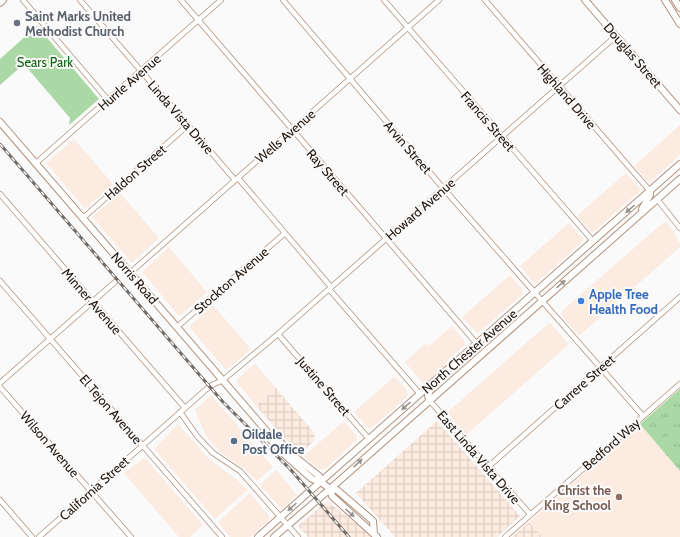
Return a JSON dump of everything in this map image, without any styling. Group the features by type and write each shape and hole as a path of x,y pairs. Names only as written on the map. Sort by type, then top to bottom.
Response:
{"main road":[{"path":"0,3 4,0"},
{"name":"Douglas Street","path":"585,0 680,110"},
{"path":"665,0 680,24"},
{"path":"670,7 677,4"},
{"name":"Norris Road","path":"0,122 223,380 269,434 271,440 286,456 312,479 321,482 330,489 332,496 375,535"},
{"name":"North Chester Avenue","path":"258,537 680,164"},
{"name":"North Chester Avenue","path":"274,537 680,179"},
{"path":"640,214 650,195 650,191"},
{"path":"429,400 428,395 436,380"}],"street":[{"path":"22,0 108,100"},
{"name":"Linda Vista Drive","path":"80,0 188,126 285,233 420,394"},
{"name":"Ray Street","path":"181,0 385,239 477,344"},
{"name":"Hurrle Avenue","path":"36,164 221,0"},
{"name":"Arvin Street","path":"283,0 443,188 643,416"},
{"name":"Francis Street","path":"384,0 593,242"},
{"name":"Wells Avenue","path":"130,273 439,0"},
{"name":"Highland Drive","path":"485,0 650,191"},
{"name":"Howard Avenue","path":"223,380 278,334 616,36"},
{"name":"Haldon Street","path":"83,218 188,126"},
{"name":"Minner Avenue","path":"0,194 185,408"},
{"path":"657,199 680,228"},
{"name":"Stockton Avenue","path":"177,327 285,233"},
{"name":"El Tejon Avenue","path":"0,281 222,537"},
{"path":"0,383 115,282"},
{"name":"Carrere Street","path":"488,466 680,297"},
{"name":"Justine Street","path":"278,334 369,439"},
{"name":"California Street","path":"39,537 210,386 223,380"},
{"name":"Bedford Way","path":"505,537 680,384"},
{"name":"Wilson Avenue","path":"0,387 131,537"},
{"name":"East Linda Vista Drive","path":"429,400 530,514"},
{"path":"180,412 197,436 213,453 240,471 298,537"},
{"path":"0,500 32,537"}],"shaded area":[{"path":"680,125 680,155 649,183 634,166"},
{"path":"74,139 113,184 85,209 46,163"},
{"path":"626,173 641,190 592,233 577,216"},
{"path":"120,193 159,238 132,263 92,217"},
{"path":"664,222 666,222 672,229 680,244 680,247 579,336 562,316 562,311"},
{"path":"569,223 584,240 535,284 520,266"},
{"path":"169,247 207,292 181,315 178,315 143,273 143,271"},
{"path":"510,275 522,289 523,294 478,333 476,332 462,317"},
{"path":"213,305 251,349 228,369 225,369 190,328 191,325"},
{"path":"549,323 569,344 466,435 449,415 449,411"},
{"path":"452,326 464,340 465,345 444,364 447,368 426,387 405,362 426,343 429,346"},
{"path":"255,364 276,388 256,406 237,382 237,379"},
{"path":"395,376 407,391 408,396 373,427 368,428 354,412"},
{"path":"276,388 315,434 314,441 300,454 256,406"},
{"path":"211,395 273,467 257,481 245,469 220,452 206,436 195,410"},
{"path":"344,421 356,436 357,440 325,469 320,470 304,456"},
{"path":"437,421 520,516 497,537 395,537 356,493"},
{"path":"178,424 209,459 236,479 247,490 215,519 155,450 155,448"},
{"name":"Christ the King School","path":"640,424 680,471 680,537 542,537 529,522"},
{"path":"144,458 203,525 190,537 179,537 124,473"},
{"path":"276,470 297,495 281,509 260,485"},
{"path":"250,493 269,516 269,520 250,537 230,537 218,522"},
{"path":"326,502 374,537 308,537 298,526"},
{"path":"529,522 542,537 512,537"}],"green space":[{"name":"Sears Park","path":"37,26 99,99 69,125 70,118 24,64 0,85 0,59"},
{"path":"680,389 680,471 640,424"}],"railway":[{"path":"0,144 223,402 291,470 349,537"}],"place":[{"name":"Saint Marks United Methodist Church","path":"17,23"},
{"name":"Apple Tree Health Food","path":"581,301"},
{"name":"Oildale Post Office","path":"234,441"},
{"name":"Christ the King School","path":"619,497"}]}
